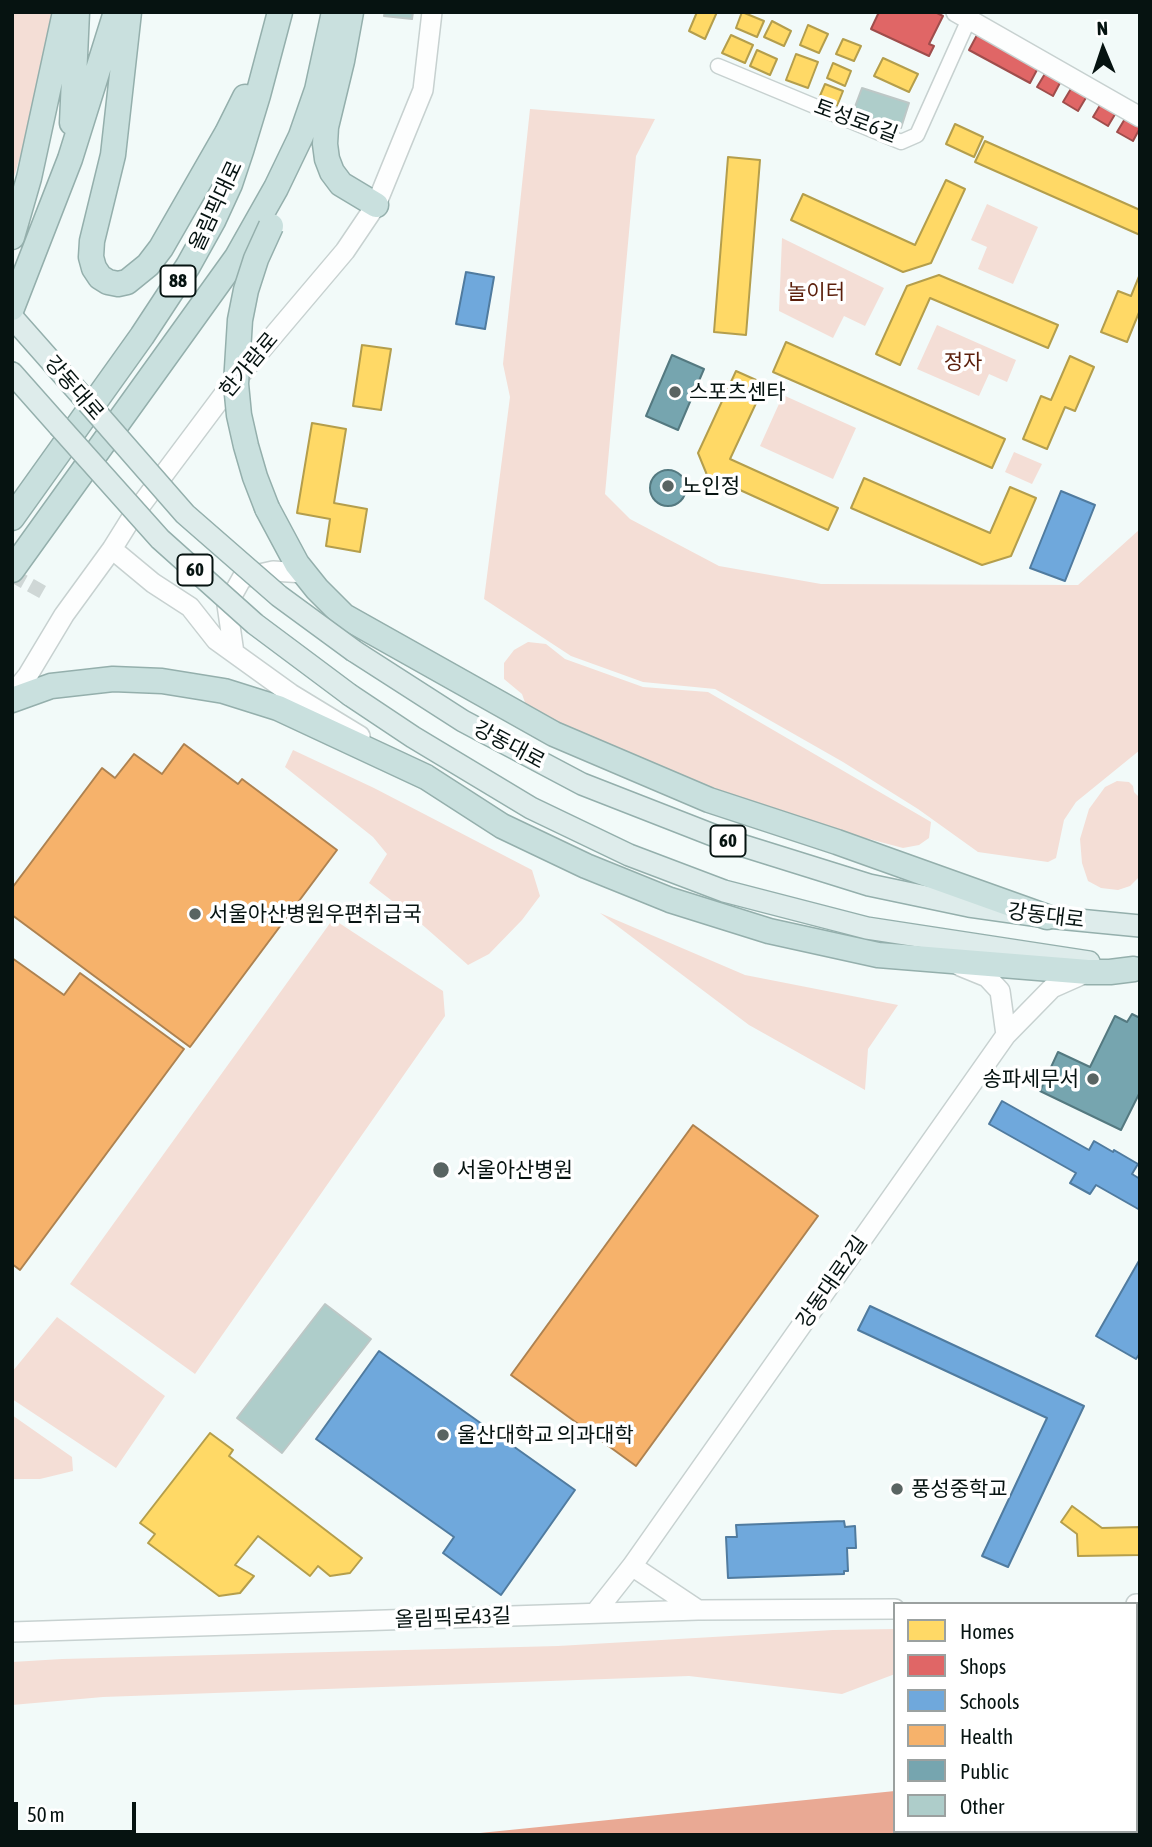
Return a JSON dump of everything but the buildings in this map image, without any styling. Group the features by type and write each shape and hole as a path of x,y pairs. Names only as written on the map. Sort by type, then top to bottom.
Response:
{"highway":[{"path":"12,237 29,178 65,12"},
{"path":"70,159 77,12"},
{"path":"12,307 70,159 116,12"},
{"path":"129,12 113,155 92,241 91,257 94,268 100,277 108,282 127,282 148,265 161,248 227,134 272,46"},
{"name":"올림픽대로","path":"12,518 142,336 213,222 237,162 280,12"},
{"path":"334,12 317,90 283,200 256,259 246,290 240,320 236,383 239,415 255,477 283,540 304,573 344,616 554,734 709,800 837,842 1047,917"},
{"path":"351,12 326,127 325,144 332,172 341,184 376,205"},
{"path":"12,570 237,257 276,188 301,136"},
{"path":"12,698 51,686 93,680 136,679 224,691 278,708 426,777 502,826 586,866 670,900 769,931 878,955 1088,972 1137,969"}],"main road":[{"name":"강동대로","path":"12,317 185,514 279,596 354,651 463,721 582,784 728,841 869,885 969,906 1047,917 1140,925"},
{"name":"강동대로","path":"12,373 160,539 255,624 350,695 413,737 531,808 629,855 724,891 867,928 1137,969"}],"street":[{"name":"한가람로","path":"12,698 64,615 132,517 224,394 345,251 376,205 423,90 432,12"},
{"name":"토성로6길","path":"718,66 901,142 917,135 960,14"},
{"path":"960,14 1140,117"},
{"path":"112,549 153,583 190,607 216,640 291,694 426,777"},
{"path":"234,653 227,605 242,578 273,570 304,573"},
{"path":"190,607 227,605"},
{"path":"948,961 987,977 1000,991 1006,1035"},
{"name":"강동대로2길","path":"596,1613 632,1566 1006,1035 1052,988 1088,972"},
{"path":"632,1566 698,1610"},
{"name":"올림픽로43길","path":"12,1632 698,1610 893,1609"}],"green space":[{"path":"12,12 53,12 25,141 12,183"},
{"path":"530,109 655,119 636,156 605,494 630,519 719,566 821,584 1078,585 1140,529 1140,750 1076,802 1064,820 1056,858 1048,862 978,852 918,809 843,762 715,689 643,682 571,656 484,599 510,397 503,364"},
{"path":"987,204 1038,227 1013,284 978,269 987,247 971,240"},
{"name":"놀이터","path":"782,238 884,288 865,326 844,316 833,338 779,311"},
{"name":"정자","path":"937,325 1016,360 1007,382 989,374 979,396 917,369"},
{"path":"783,395 856,428 833,479 760,446"},
{"path":"1014,452 1042,464 1032,484 1005,472"},
{"path":"528,642 546,644 565,659 643,687 708,692 931,822 929,838 919,845 903,848 708,796 528,711 522,694 504,679 504,663 514,650"},
{"path":"293,750 374,788 532,870 540,896 522,920 489,954 468,965 369,883 387,854 373,837 285,767"},
{"path":"1117,781 1129,782 1140,798 1140,876 1130,886 1118,890 1101,888 1088,881 1082,863 1080,839 1089,809 1105,787"},
{"path":"600,913 745,975 898,1005 868,1049 865,1090 749,1025"},
{"path":"333,919 443,991 445,1016 195,1374 70,1284"},
{"path":"57,1317 165,1396 116,1468 12,1399 12,1372"},
{"path":"12,1415 72,1457 73,1471 40,1479 12,1479"},
{"path":"893,1629 893,1675 842,1694 689,1676 103,1697 12,1705 12,1662 558,1646"}],"shaded area":[{"path":"893,1791 893,1833 1100,1833 416,1835 480,1833"}],"tunnel":[{"path":"12,575 48,595"}],"place":[{"name":"스포츠센타","path":"675,392"},
{"name":"노인정","path":"668,486"},
{"name":"서울아산병원우편취급국","path":"195,914"},
{"name":"송파세무서","path":"1093,1079"},
{"name":"서울아산병원","path":"441,1170"},
{"name":"울산대학교 의과대학","path":"443,1435"},
{"name":"풍성중학교","path":"897,1489"}]}
